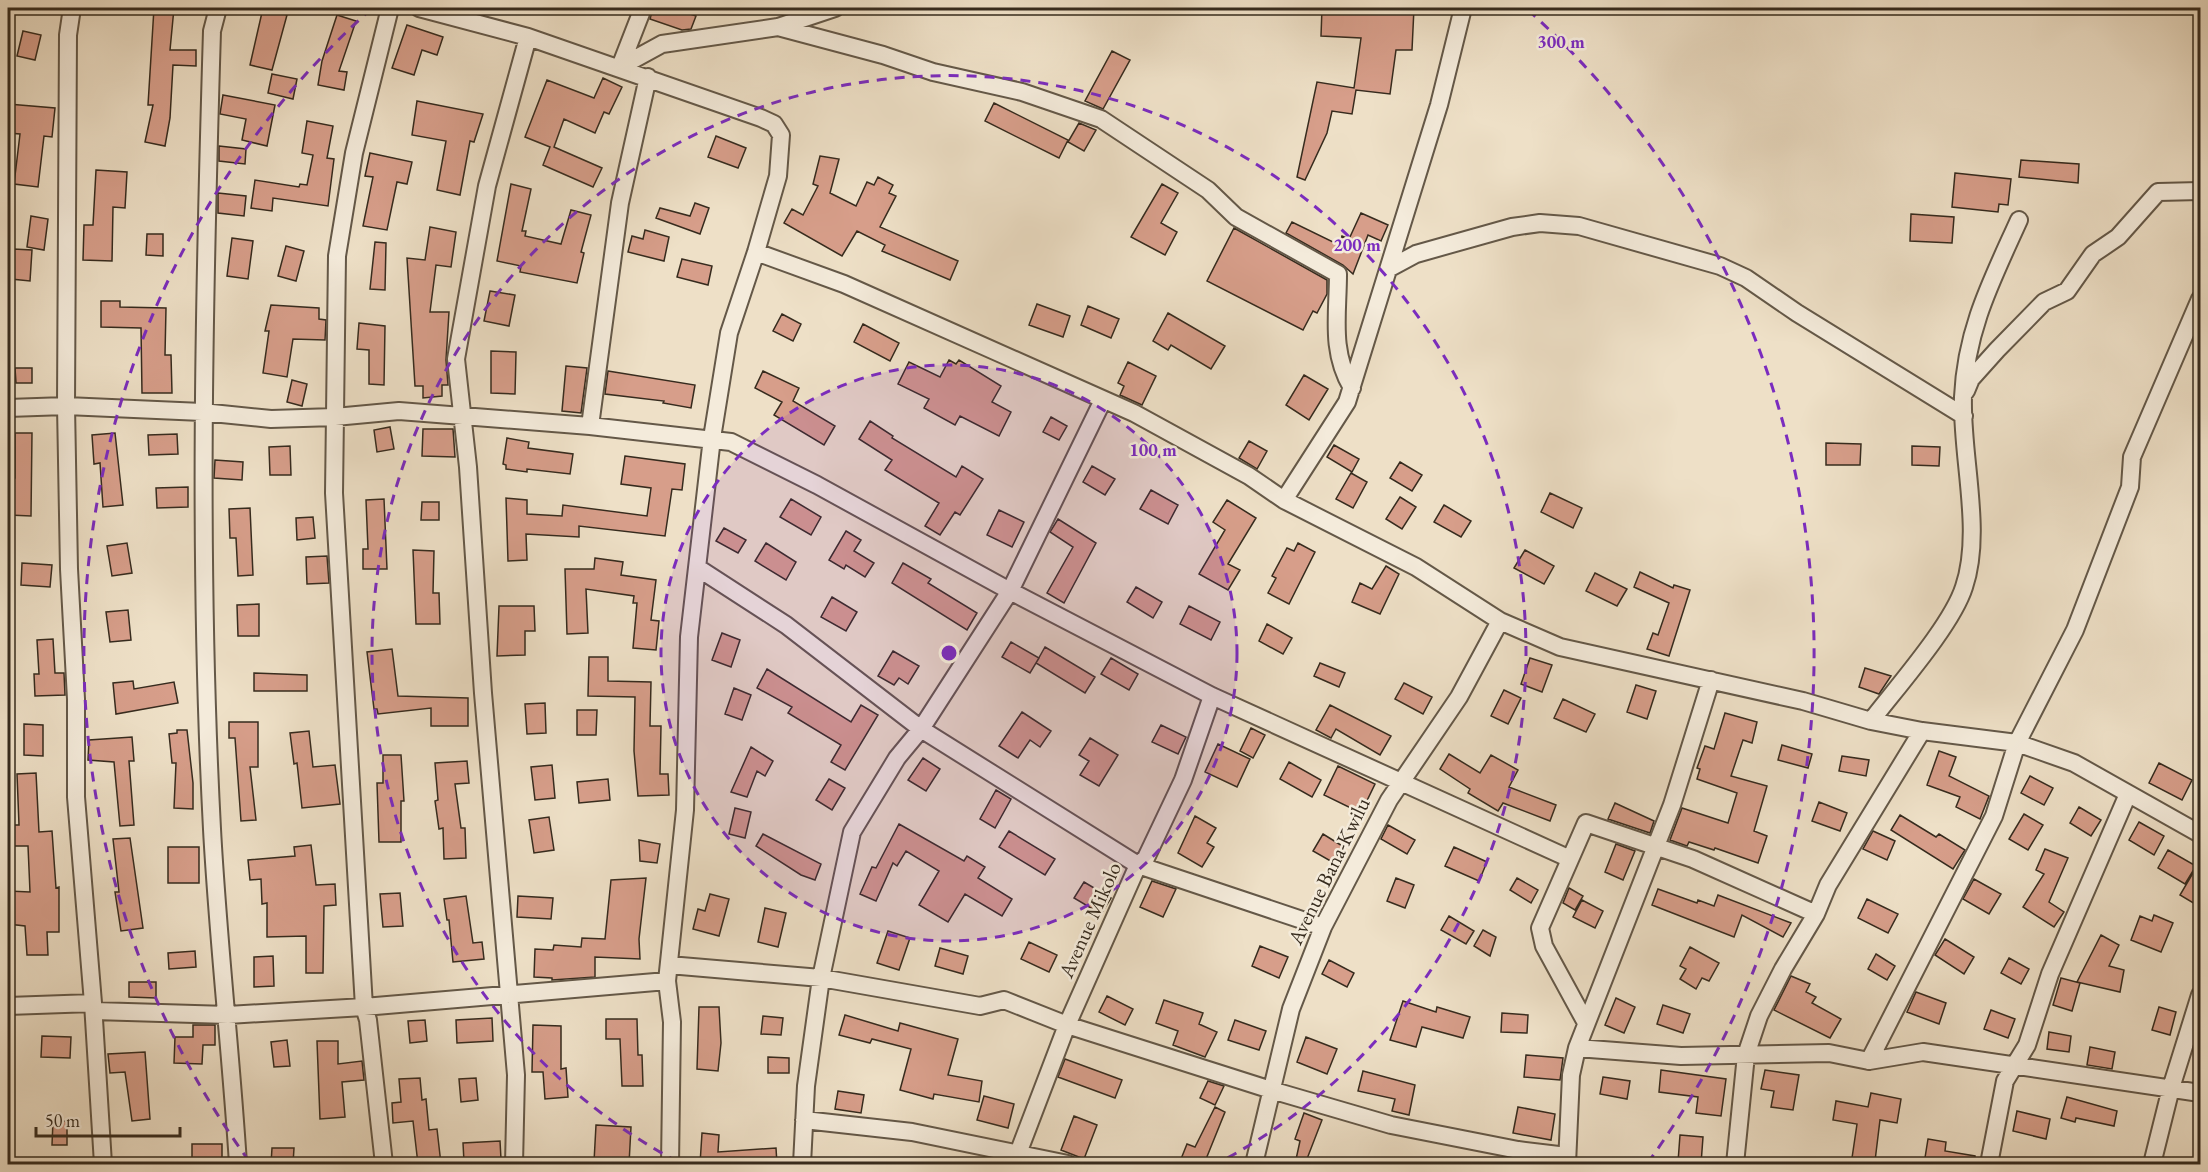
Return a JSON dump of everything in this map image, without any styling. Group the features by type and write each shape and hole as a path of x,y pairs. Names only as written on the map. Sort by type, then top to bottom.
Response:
{"street":[{"path":"72,8 68,35 66,406 69,568 76,699 76,797 103,1164"},
{"path":"218,8 212,31 202,412 212,831 238,1164"},
{"path":"384,1164 368,1020 364,1007 334,493 337,256 354,153 390,8"},
{"path":"419,8 528,37 648,76 761,118 774,124 781,135 778,176 729,333 712,438 689,637 685,810 668,973 672,1022 670,1164"},
{"path":"620,67 644,8"},
{"path":"620,67 662,44 778,27 835,8"},
{"path":"1284,500 1347,402 1439,105 1463,8"},
{"path":"778,27 883,55 933,72 1022,92 1101,119 1208,190 1236,217 1338,274 1336,335 1341,369 1352,388"},
{"path":"514,1164 516,1075 483,693 468,467 456,359 487,186 528,37"},
{"path":"590,426 620,203 648,76"},
{"path":"1963,397 1971,380 1997,350 2044,302 2067,291 2093,254 2118,237 2158,192 2200,191"},
{"path":"1871,721 1940,629 1964,589 1972,559 1963,397 1969,348 1980,306 2019,220"},
{"path":"1390,268 1416,254 1512,227 1540,224 1579,225 1720,266 1746,278 1797,313 1964,416"},
{"path":"756,252 844,284 1103,400 1249,476 1284,500 1416,567 1500,621 1560,647 1803,701 1871,721 1922,732 2017,743 2074,763 2200,834"},
{"path":"1869,1061 1994,816 2017,743 2075,630 2130,487 2132,457 2200,299"},
{"path":"802,1164 804,1120 821,978 852,832 897,758 921,729 1010,591 1103,400"},
{"path":"8,408 66,406 202,412 271,419 335,417 399,411 461,414 590,426 712,438 731,442 817,485 1010,591 1212,696 1568,858"},
{"path":"698,568 786,625 921,729 1138,865 1323,927"},
{"name":"Avenue Bana-Kwilu","path":"1254,1164 1291,1009 1323,927 1389,800 1403,783 1459,697 1500,621"},
{"path":"8,1006 93,1007 228,1015 364,1007 508,994 668,973 821,978 980,1006 1004,1000 1067,1025 1271,1090 1391,1125 1567,1160 1571,1075 1585,1021 1672,805 1711,680"},
{"name":"Avenue Mikolo","path":"1016,1160 1067,1025 1138,865 1146,858 1183,780 1212,696"},
{"path":"1735,1164 1746,1055 1759,1016 1783,969 1816,914 1828,885 1922,732"},
{"path":"1989,1164 2005,1081 2027,1045 2050,974 2128,794"},
{"path":"1585,1021 1544,946 1540,928 1568,858 1586,822 1655,848 1693,859 1816,914"},
{"path":"2152,1164 2171,1088 2200,995"},
{"path":"1577,1048 1681,1056 1829,1053 1869,1061 1923,1052 2200,1094"},
{"path":"804,1120 912,1132 1016,1160 1046,1158 1068,1164"}],"building":[{"path":"154,8 174,8 170,50 196,50 196,66 173,65 170,118 165,146 145,142 153,105 148,105"},
{"path":"263,8 287,15 272,70 250,65"},
{"path":"653,8 673,8 696,16 691,29 682,30 650,19"},
{"path":"1322,8 1414,8 1412,50 1396,50 1390,94 1356,90 1352,114 1332,111 1327,133 1305,180 1297,177 1317,82 1354,88 1361,38 1321,36"},
{"path":"337,15 356,21 339,71 347,72 344,90 318,85 322,61"},
{"path":"407,25 443,37 437,55 422,50 414,75 392,68"},
{"path":"23,31 41,35 35,60 17,56"},
{"path":"1112,51 1130,60 1103,109 1085,101"},
{"path":"272,74 297,79 293,99 268,93"},
{"path":"603,78 622,87 609,114 604,112 595,133 564,119 554,147 602,168 593,187 543,165 550,147 525,137 547,80 594,98"},
{"path":"223,95 275,105 267,146 242,140 246,119 220,114"},
{"path":"417,101 483,114 474,142 470,141 460,195 437,190 446,141 412,135"},
{"path":"994,103 1068,140 1059,158 985,121"},
{"path":"8,104 55,108 52,137 44,136 38,187 14,184 20,134 8,133"},
{"path":"307,121 333,126 327,158 334,159 328,206 273,198 272,211 251,208 255,180 299,187 300,184 307,185 313,155 302,153"},
{"path":"1079,123 1096,130 1084,151 1068,142"},
{"path":"716,136 746,148 738,168 708,157"},
{"path":"219,146 246,149 245,164 219,161"},
{"path":"370,153 412,162 407,184 397,182 387,230 363,226 373,177 365,176"},
{"path":"820,156 839,159 830,193 856,206 867,182 874,185 878,177 893,185 889,193 896,196 880,227 958,261 950,280 882,251 885,245 857,231 842,256 784,223 792,209 803,215 818,186 813,184"},
{"path":"2021,160 2079,164 2078,183 2019,177"},
{"path":"96,170 127,172 125,208 113,207 112,261 83,260 84,225 93,225"},
{"path":"1955,173 2011,179 2008,205 1999,204 1998,212 1952,207"},
{"path":"511,184 531,189 522,231 526,231 525,236 561,244 571,210 591,215 581,252 584,253 577,283 520,272 521,266 497,261"},
{"path":"1162,184 1178,193 1161,223 1177,232 1165,255 1131,237"},
{"path":"218,193 246,196 244,216 218,213"},
{"path":"695,203 709,208 700,234 656,218 660,208 690,216"},
{"path":"1361,213 1388,225 1381,241 1368,235 1353,274 1343,265 1286,233 1292,222 1339,245 1342,236 1349,239"},
{"path":"1911,214 1954,217 1952,243 1910,241"},
{"path":"31,216 48,219 44,250 27,247"},
{"path":"430,227 456,232 451,267 436,265 430,312 449,312 446,360 448,385 442,385 442,396 423,398 423,386 415,386 407,258 425,260"},
{"path":"1234,228 1327,280 1327,294 1317,313 1313,311 1303,330 1207,281"},
{"path":"645,230 669,237 664,261 628,252 632,236 643,239"},
{"path":"147,234 163,234 163,256 146,255"},
{"path":"232,238 253,241 248,279 227,276"},
{"path":"375,242 386,243 385,290 370,289"},
{"path":"286,246 304,251 296,281 278,276"},
{"path":"13,249 32,250 30,281 11,279"},
{"path":"682,259 712,266 708,285 677,277"},
{"path":"490,291 515,295 509,326 484,321"},
{"path":"101,301 120,301 120,307 166,308 165,355 171,355 172,393 142,393 141,328 101,327"},
{"path":"1037,304 1070,316 1063,337 1029,325"},
{"path":"271,305 319,308 319,319 326,320 325,340 293,339 287,377 263,373 269,331 265,331"},
{"path":"1088,306 1119,319 1111,338 1081,325"},
{"path":"1168,313 1225,346 1211,369 1171,345 1168,350 1153,341"},
{"path":"782,314 801,324 793,341 773,331"},
{"path":"359,323 385,326 384,385 369,384 369,350 357,349"},
{"path":"863,324 899,343 890,361 854,342"},
{"path":"491,351 516,352 515,394 491,393"},
{"path":"949,360 956,364 959,360 1001,386 992,402 1011,412 999,436 960,416 955,425 924,408 929,399 898,384 909,362 940,377"},
{"path":"1128,362 1156,376 1142,405 1120,395 1124,386 1118,383"},
{"path":"566,366 587,368 581,413 562,411"},
{"path":"15,368 32,368 32,383 16,383"},
{"path":"608,371 695,385 691,408 663,403 664,401 605,394"},
{"path":"763,371 799,388 793,401 835,426 824,445 774,415 782,402 755,388"},
{"path":"1304,375 1328,389 1309,420 1286,405"},
{"path":"292,380 307,384 302,406 287,402"},
{"path":"1051,417 1067,426 1059,440 1043,432"},
{"path":"870,421 893,436 892,438 956,477 962,466 983,479 960,515 955,512 940,535 925,526 939,503 885,470 892,460 859,439"},
{"path":"390,427 394,449 377,452 374,430"},
{"path":"423,429 453,429 455,457 422,456"},
{"path":"15,433 32,433 31,516 9,515 10,478 15,478"},
{"path":"115,433 123,505 103,507 100,463 94,464 92,435"},
{"path":"177,434 178,454 149,455 148,435"},
{"path":"507,438 529,442 528,448 573,454 570,474 506,469 506,465 503,464"},
{"path":"1249,441 1267,451 1257,469 1239,458"},
{"path":"1826,443 1861,444 1860,465 1826,465"},
{"path":"1334,445 1359,459 1352,472 1327,457"},
{"path":"290,446 291,475 270,475 269,447"},
{"path":"1912,446 1940,447 1939,466 1912,465"},
{"path":"625,456 685,464 682,490 672,489 665,536 579,526 579,537 526,534 527,560 508,561 506,498 527,500 527,514 562,516 563,505 647,516 651,488 621,484"},
{"path":"215,460 243,462 242,480 214,478"},
{"path":"1400,462 1422,475 1412,491 1390,478"},
{"path":"1092,466 1115,479 1105,495 1083,482"},
{"path":"1351,473 1367,482 1353,508 1336,499"},
{"path":"188,487 188,507 157,508 156,488"},
{"path":"1151,490 1178,505 1168,524 1140,509"},
{"path":"1550,493 1582,508 1573,528 1541,512"},
{"path":"1400,497 1416,507 1402,529 1386,519"},
{"path":"384,499 387,569 363,569 363,549 368,549 366,500"},
{"path":"791,499 821,517 811,535 780,517"},
{"path":"1227,500 1256,518 1228,564 1240,570 1228,590 1199,574 1225,530 1213,522"},
{"path":"422,502 439,502 439,520 421,520"},
{"path":"1444,505 1471,521 1461,537 1434,522"},
{"path":"250,508 253,575 238,576 236,538 230,538 229,509"},
{"path":"999,510 1024,522 1012,547 987,535"},
{"path":"313,517 315,538 297,540 296,518"},
{"path":"1058,519 1096,543 1064,603 1047,593 1073,547 1050,532"},
{"path":"724,528 746,540 738,553 716,541"},
{"path":"846,531 861,540 854,551 874,563 865,577 846,565 844,569 829,560"},
{"path":"127,543 132,573 112,576 107,546"},
{"path":"766,543 796,562 786,580 755,561"},
{"path":"1298,543 1315,552 1289,604 1268,593 1276,578 1272,576 1287,548 1294,551"},
{"path":"413,550 434,551 433,593 439,593 440,624 416,624"},
{"path":"1525,550 1554,566 1544,584 1514,568"},
{"path":"327,556 329,583 307,584 306,557"},
{"path":"595,558 623,562 621,575 656,580 651,620 659,621 656,650 633,648 637,603 633,603 634,596 586,589 588,633 567,634 565,569 594,569"},
{"path":"22,563 52,565 50,587 21,585"},
{"path":"903,563 931,579 928,583 977,613 967,630 892,583"},
{"path":"1386,566 1399,574 1380,614 1352,602 1360,583 1372,589"},
{"path":"1640,572 1673,588 1674,585 1690,590 1669,656 1647,649 1653,633 1658,635 1669,603 1634,587"},
{"path":"1595,573 1627,589 1617,606 1586,591"},
{"path":"1136,587 1162,602 1153,618 1127,602"},
{"path":"832,597 857,612 846,631 821,617"},
{"path":"259,604 259,636 238,636 237,605"},
{"path":"499,606 534,606 535,631 525,631 525,655 497,656"},
{"path":"1189,606 1220,622 1211,640 1180,624"},
{"path":"128,610 131,640 110,642 106,612"},
{"path":"1267,624 1292,638 1283,654 1259,641"},
{"path":"722,633 740,640 731,667 712,660"},
{"path":"53,639 55,673 64,673 65,695 35,696 34,674 39,674 37,640"},
{"path":"1011,642 1039,658 1030,673 1002,657"},
{"path":"1045,647 1095,677 1085,693 1036,663"},
{"path":"392,649 398,696 468,698 468,726 431,726 431,708 378,714 377,709 374,709 367,652"},
{"path":"893,651 919,666 908,684 899,678 894,685 878,676"},
{"path":"589,657 608,657 608,681 651,682 650,726 661,726 660,774 668,774 669,795 638,796 634,751 635,697 588,696"},
{"path":"1111,658 1138,674 1129,690 1101,674"},
{"path":"1530,658 1552,665 1542,692 1521,684"},
{"path":"1320,663 1345,673 1339,687 1314,676"},
{"path":"1865,668 1891,676 1879,694 1859,687"},
{"path":"767,669 851,722 861,705 878,715 845,770 831,762 841,745 788,713 792,707 757,688"},
{"path":"254,673 307,675 307,691 254,691"},
{"path":"133,681 134,689 174,682 178,703 116,714 113,683"},
{"path":"1404,683 1432,697 1423,714 1395,699"},
{"path":"1636,685 1656,691 1647,719 1627,712"},
{"path":"734,688 751,695 742,720 725,714"},
{"path":"1504,690 1521,698 1508,724 1491,716"},
{"path":"1563,699 1595,714 1586,732 1554,718"},
{"path":"545,703 546,733 527,734 525,704"},
{"path":"1330,705 1391,736 1380,755 1336,729 1331,738 1316,730"},
{"path":"577,710 597,710 596,735 577,735"},
{"path":"1022,712 1051,731 1040,747 1030,740 1018,758 999,746"},
{"path":"1725,713 1757,722 1752,743 1743,740 1731,776 1767,786 1754,831 1767,836 1758,863 1715,848 1714,850 1689,842 1687,846 1670,840 1682,808 1728,823 1737,793 1697,779 1700,769 1697,768 1705,746 1714,749"},
{"path":"229,722 258,722 258,767 250,767 256,820 241,821 235,738 229,738"},
{"path":"24,724 43,725 43,756 24,755"},
{"path":"1161,725 1186,737 1178,754 1152,742"},
{"path":"1251,728 1265,735 1253,758 1240,751"},
{"path":"177,730 187,730 193,783 193,809 174,808 176,763 172,763 169,734 177,733"},
{"path":"309,731 313,767 335,765 340,804 302,808 297,763 294,764 290,733"},
{"path":"132,737 134,761 129,761 134,825 120,826 114,762 88,760 89,740"},
{"path":"1090,738 1118,755 1099,786 1080,775 1089,761 1079,755"},
{"path":"1218,744 1250,759 1237,787 1205,772"},
{"path":"1782,745 1812,754 1808,768 1778,760"},
{"path":"751,747 773,761 765,776 757,771 747,797 731,792"},
{"path":"1939,751 1956,757 1949,776 1989,796 1980,819 1956,807 1960,797 1927,785"},
{"path":"1449,754 1480,773 1491,755 1518,770 1509,787 1556,805 1550,821 1503,803 1498,811 1468,793 1470,789 1440,769"},
{"path":"383,755 401,755 404,801 401,801 401,842 379,842 377,783 383,783"},
{"path":"1842,756 1869,760 1866,776 1839,771"},
{"path":"923,758 940,769 926,791 908,780"},
{"path":"467,761 469,783 455,784 461,828 465,828 466,858 444,859 443,828 439,829 435,801 438,800 435,763"},
{"path":"1289,762 1321,780 1312,797 1280,779"},
{"path":"2159,763 2192,780 2182,800 2149,783"},
{"path":"552,765 555,798 535,800 531,767"},
{"path":"1338,766 1375,784 1361,813 1324,795"},
{"path":"36,773 39,832 52,831 56,888 59,887 59,932 47,932 48,955 27,955 25,926 8,924 8,891 30,892 28,846 8,846 8,825 19,825 17,774"},
{"path":"2030,776 2053,788 2044,805 2021,793"},
{"path":"608,779 610,800 579,803 577,782"},
{"path":"829,779 845,788 832,810 816,800"},
{"path":"996,790 1011,799 995,828 980,819"},
{"path":"1819,802 1847,813 1840,831 1812,821"},
{"path":"1615,803 1654,821 1650,833 1608,819"},
{"path":"2079,807 2101,820 2091,836 2070,823"},
{"path":"735,808 751,812 745,838 729,834"},
{"path":"2024,814 2043,825 2028,850 2009,839"},
{"path":"1900,815 1936,837 1939,834 1965,850 1953,869 1891,830"},
{"path":"1195,816 1216,828 1207,843 1214,847 1202,867 1178,853"},
{"path":"549,817 554,850 534,853 529,820"},
{"path":"2139,822 2164,836 2154,855 2129,840"},
{"path":"899,824 964,861 967,856 985,867 978,878 1012,899 1002,916 965,894 948,922 919,905 939,871 906,851 897,866 893,863 876,901 860,894 872,867 876,868"},
{"path":"1388,825 1415,840 1407,854 1381,839"},
{"path":"1009,831 1055,859 1045,875 999,847"},
{"path":"1873,831 1895,841 1887,860 1863,849"},
{"path":"763,834 821,864 815,880 801,875 756,846"},
{"path":"1323,834 1344,847 1334,863 1313,851"},
{"path":"130,838 143,928 121,931 115,892 119,892 113,839"},
{"path":"639,840 660,844 657,863 640,861"},
{"path":"1616,844 1635,851 1623,880 1605,872"},
{"path":"311,845 316,885 335,884 336,905 324,906 323,973 306,973 306,936 267,937 267,903 262,904 261,879 250,880 248,860 295,856 294,847"},
{"path":"168,847 199,847 199,883 168,883"},
{"path":"1454,847 1487,862 1479,881 1445,866"},
{"path":"2045,849 2068,858 2049,902 2064,912 2054,927 2023,907 2044,874 2036,870"},
{"path":"2168,850 2196,866 2185,884 2158,868"},
{"path":"2200,861 2200,907 2180,895"},
{"path":"646,878 639,939 640,959 595,957 595,977 552,980 552,978 534,977 535,949 553,950 554,945 581,947 582,938 605,939 611,880"},
{"path":"1396,878 1414,885 1405,908 1387,901"},
{"path":"1517,878 1538,890 1531,903 1510,890"},
{"path":"1974,879 2001,894 1989,914 1963,899"},
{"path":"1152,881 1176,889 1163,917 1140,907"},
{"path":"1084,882 1111,898 1101,914 1074,898"},
{"path":"1569,888 1583,896 1575,910 1563,903"},
{"path":"1658,889 1697,903 1698,900 1714,906 1718,895 1791,923 1783,937 1742,915 1734,937 1652,905"},
{"path":"400,893 403,926 383,927 380,894"},
{"path":"710,894 729,899 719,936 693,929 698,909 705,911"},
{"path":"466,896 473,943 482,942 484,959 453,962 449,920 447,920 444,899"},
{"path":"518,896 553,898 551,919 517,917"},
{"path":"1867,899 1898,914 1888,933 1858,918"},
{"path":"1582,900 1603,911 1595,928 1573,917"},
{"path":"765,908 786,913 778,947 758,942"},
{"path":"2154,915 2173,923 2161,952 2131,940 2140,916 2152,921"},
{"path":"1449,916 1474,931 1466,944 1441,930"},
{"path":"1483,930 1496,937 1490,956 1474,946"},
{"path":"888,931 910,938 899,970 877,963"},
{"path":"2101,935 2119,945 2109,966 2124,970 2120,992 2077,982"},
{"path":"1945,939 1974,957 1964,974 1935,955"},
{"path":"1029,942 1057,955 1049,972 1021,959"},
{"path":"1260,946 1288,957 1279,978 1252,966"},
{"path":"1690,947 1719,963 1709,981 1702,978 1696,989 1680,979 1686,969 1680,966"},
{"path":"940,948 968,956 963,974 935,966"},
{"path":"195,951 196,967 169,969 168,953"},
{"path":"1876,954 1895,966 1887,980 1868,969"},
{"path":"273,956 274,986 254,987 254,957"},
{"path":"2009,958 2029,969 2021,984 2001,973"},
{"path":"1329,960 1354,973 1347,987 1322,974"},
{"path":"1791,976 1810,984 1806,992 1816,997 1812,1003 1841,1019 1830,1038 1774,1010"},
{"path":"2061,978 2080,983 2072,1011 2053,1005"},
{"path":"129,982 156,982 156,998 129,997"},
{"path":"1916,992 1946,1003 1939,1024 1907,1012"},
{"path":"1107,996 1133,1009 1125,1025 1099,1012"},
{"path":"1616,998 1635,1007 1624,1033 1605,1025"},
{"path":"1164,1000 1203,1013 1199,1024 1217,1032 1205,1057 1173,1045 1178,1031 1156,1023"},
{"path":"1403,1001 1436,1012 1437,1007 1470,1017 1463,1038 1422,1027 1416,1047 1390,1040"},
{"path":"1663,1005 1690,1014 1683,1033 1657,1024"},
{"path":"699,1007 719,1007 721,1043 718,1071 697,1069"},
{"path":"2159,1007 2176,1012 2170,1035 2152,1030"},
{"path":"1991,1010 2015,1019 2008,1038 1984,1029"},
{"path":"1502,1013 1528,1015 1527,1033 1501,1032"},
{"path":"845,1015 898,1031 900,1023 958,1039 948,1075 982,1081 979,1102 934,1094 933,1099 900,1090 911,1049 872,1039 870,1043 839,1035"},
{"path":"763,1016 783,1018 781,1035 761,1034"},
{"path":"492,1018 493,1041 457,1043 456,1020"},
{"path":"606,1019 637,1019 638,1055 642,1055 643,1086 622,1086 620,1039 606,1039"},
{"path":"425,1020 427,1041 410,1043 408,1021"},
{"path":"1235,1020 1266,1031 1259,1050 1228,1040"},
{"path":"193,1025 215,1025 215,1045 203,1045 202,1064 174,1063 175,1037 193,1037"},
{"path":"533,1025 561,1026 561,1069 566,1068 568,1097 545,1099 543,1072 532,1072"},
{"path":"2049,1032 2071,1036 2069,1052 2047,1049"},
{"path":"42,1036 71,1037 70,1058 41,1057"},
{"path":"1306,1037 1337,1049 1327,1074 1297,1062"},
{"path":"287,1040 290,1066 274,1067 271,1042"},
{"path":"317,1041 338,1041 338,1064 362,1061 364,1080 342,1082 345,1117 320,1119"},
{"path":"2090,1047 2115,1052 2112,1069 2087,1065"},
{"path":"145,1052 150,1119 132,1121 125,1072 110,1073 108,1054"},
{"path":"1526,1055 1563,1058 1560,1080 1524,1077"},
{"path":"768,1057 789,1058 789,1073 768,1073"},
{"path":"1065,1059 1122,1080 1115,1098 1058,1077"},
{"path":"1661,1070 1726,1079 1721,1116 1696,1113 1698,1097 1659,1092"},
{"path":"1765,1070 1799,1075 1793,1110 1771,1107 1774,1091 1761,1089"},
{"path":"1363,1071 1415,1085 1409,1115 1392,1111 1395,1099 1358,1091"},
{"path":"1603,1077 1630,1081 1627,1099 1600,1094"},
{"path":"420,1078 422,1100 426,1099 429,1130 437,1129 441,1164 418,1164 413,1121 393,1123 392,1103 401,1102 399,1079"},
{"path":"476,1078 478,1100 461,1102 459,1079"},
{"path":"1208,1081 1224,1086 1215,1105 1200,1098"},
{"path":"838,1091 864,1095 861,1113 835,1109"},
{"path":"1871,1093 1901,1099 1897,1123 1880,1120 1875,1161 1852,1158 1857,1124 1833,1120 1836,1101 1868,1107"},
{"path":"984,1096 1014,1104 1008,1128 977,1120"},
{"path":"2067,1097 2117,1111 2114,1126 2076,1118 2075,1122 2061,1118"},
{"path":"1215,1107 1225,1112 1204,1164 1179,1164 1187,1144 1195,1147"},
{"path":"1518,1107 1555,1114 1551,1140 1513,1133"},
{"path":"2017,1111 2050,1119 2046,1139 2013,1131"},
{"path":"1304,1113 1322,1120 1305,1164 1295,1164 1300,1141 1295,1139"},
{"path":"1074,1116 1097,1125 1084,1159 1061,1150"},
{"path":"53,1121 67,1121 67,1145 52,1145"},
{"path":"596,1125 631,1127 629,1164 594,1162"},
{"path":"702,1133 719,1135 718,1152 776,1148 777,1164 700,1164"},
{"path":"1680,1135 1703,1137 1701,1164 1678,1162"},
{"path":"1928,1139 1946,1142 1945,1151 1975,1156 1975,1164 1924,1164"},
{"path":"500,1141 501,1159 464,1162 463,1143"},
{"path":"192,1144 222,1144 222,1164 192,1164"},
{"path":"272,1148 294,1148 293,1164 271,1164"}]}
